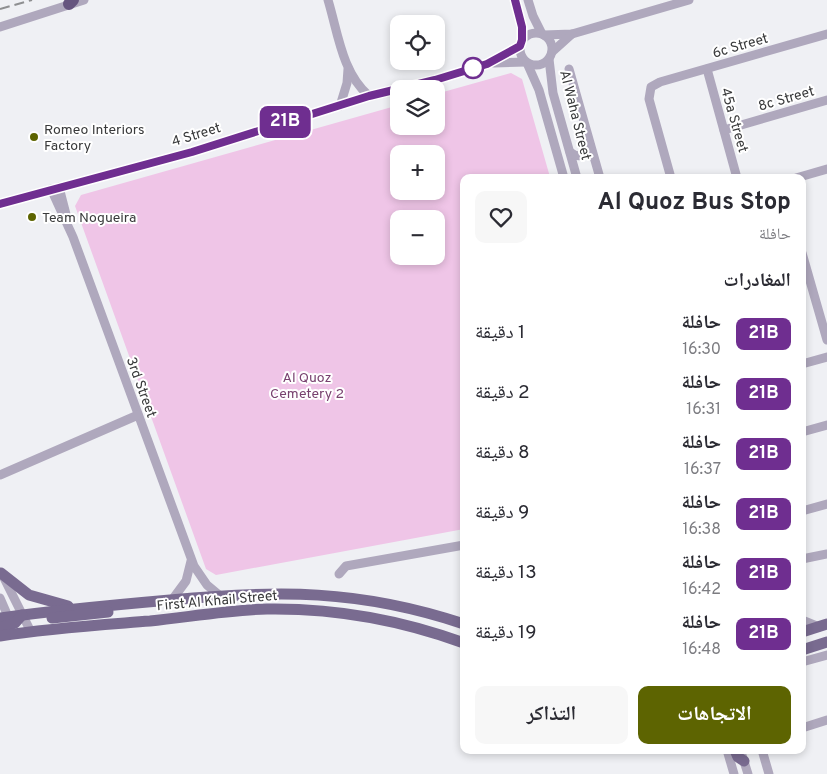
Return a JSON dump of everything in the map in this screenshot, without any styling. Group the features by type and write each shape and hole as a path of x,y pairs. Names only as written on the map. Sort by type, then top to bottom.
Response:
{"main road":[{"path":"1,572 29,594 74,608"},
{"name":"First Al Khail Street","path":"9,623 26,622 74,608 219,595 287,592 342,596 398,605 460,623"},
{"path":"26,622 109,612 117,609 122,604"},
{"name":"First Al Khail Street","path":"9,623 246,610 288,610 333,612 380,620 427,630 460,642"},
{"name":"First Al Khail Street","path":"0,636 9,623"},
{"path":"0,628 9,623"},
{"path":"806,631 823,625"},
{"path":"806,649 827,642"}],"street":[{"path":"0,27 71,2 84,0"},
{"path":"328,0 348,69 354,82 369,96"},
{"path":"514,0 521,21 522,57 526,62 536,66 551,55 572,34"},
{"path":"528,0 532,16 543,35 551,42 551,55"},
{"path":"521,43 529,34 572,34 689,0"},
{"name":"6c Street","path":"670,174 648,95 651,87 660,82 827,34"},
{"name":"4 Street","path":"487,64 521,43"},
{"name":"Al Waha Street","path":"551,55 553,93 576,174"},
{"name":"4 Street","path":"0,204 192,152 369,96 435,80 487,64 526,62"},
{"name":"Al Waha Street","path":"526,62 539,90 563,174"},
{"path":"569,68 599,174"},
{"path":"340,106 347,83 348,69"},
{"name":"45a Street","path":"707,69 737,174"},
{"name":"8c Street","path":"724,130 827,100"},
{"path":"570,152 582,156 586,154 590,145"},
{"path":"806,175 827,168"},
{"name":"3rd Street","path":"55,188 191,558 202,579 219,595"},
{"path":"806,267 827,340"},
{"path":"806,363 827,357"},
{"path":"0,475 140,418"},
{"path":"806,431 827,425"},
{"path":"806,510 827,504"},
{"path":"339,574 346,566 460,546"},
{"path":"806,559 827,554"},
{"path":"172,600 186,581 191,558"},
{"path":"1,572 26,622"},
{"path":"0,598 9,623"},
{"path":"806,621 823,625"},
{"path":"806,661 827,655"},
{"path":"806,727 827,720"},
{"path":"728,754 734,774"},
{"path":"764,754 769,774"},
{"path":"742,756 748,774"}],"green space":[{"name":"Al Quoz Cemetery 2","path":"511,73 522,79 549,174 460,174 460,530 216,575 206,569 75,206 81,195 390,108 390,135 445,135 445,91"}],"railway":[{"path":"0,9 32,0"}],"bus line":[{"name":"21B","path":"0,204 129,167 192,152 369,96 435,80 487,64 520,46 522,27 515,0"}],"place":[{"name":"Romeo Interiors Factory","path":"34,137"},
{"name":"Team Nogueira","path":"32,217"}]}
